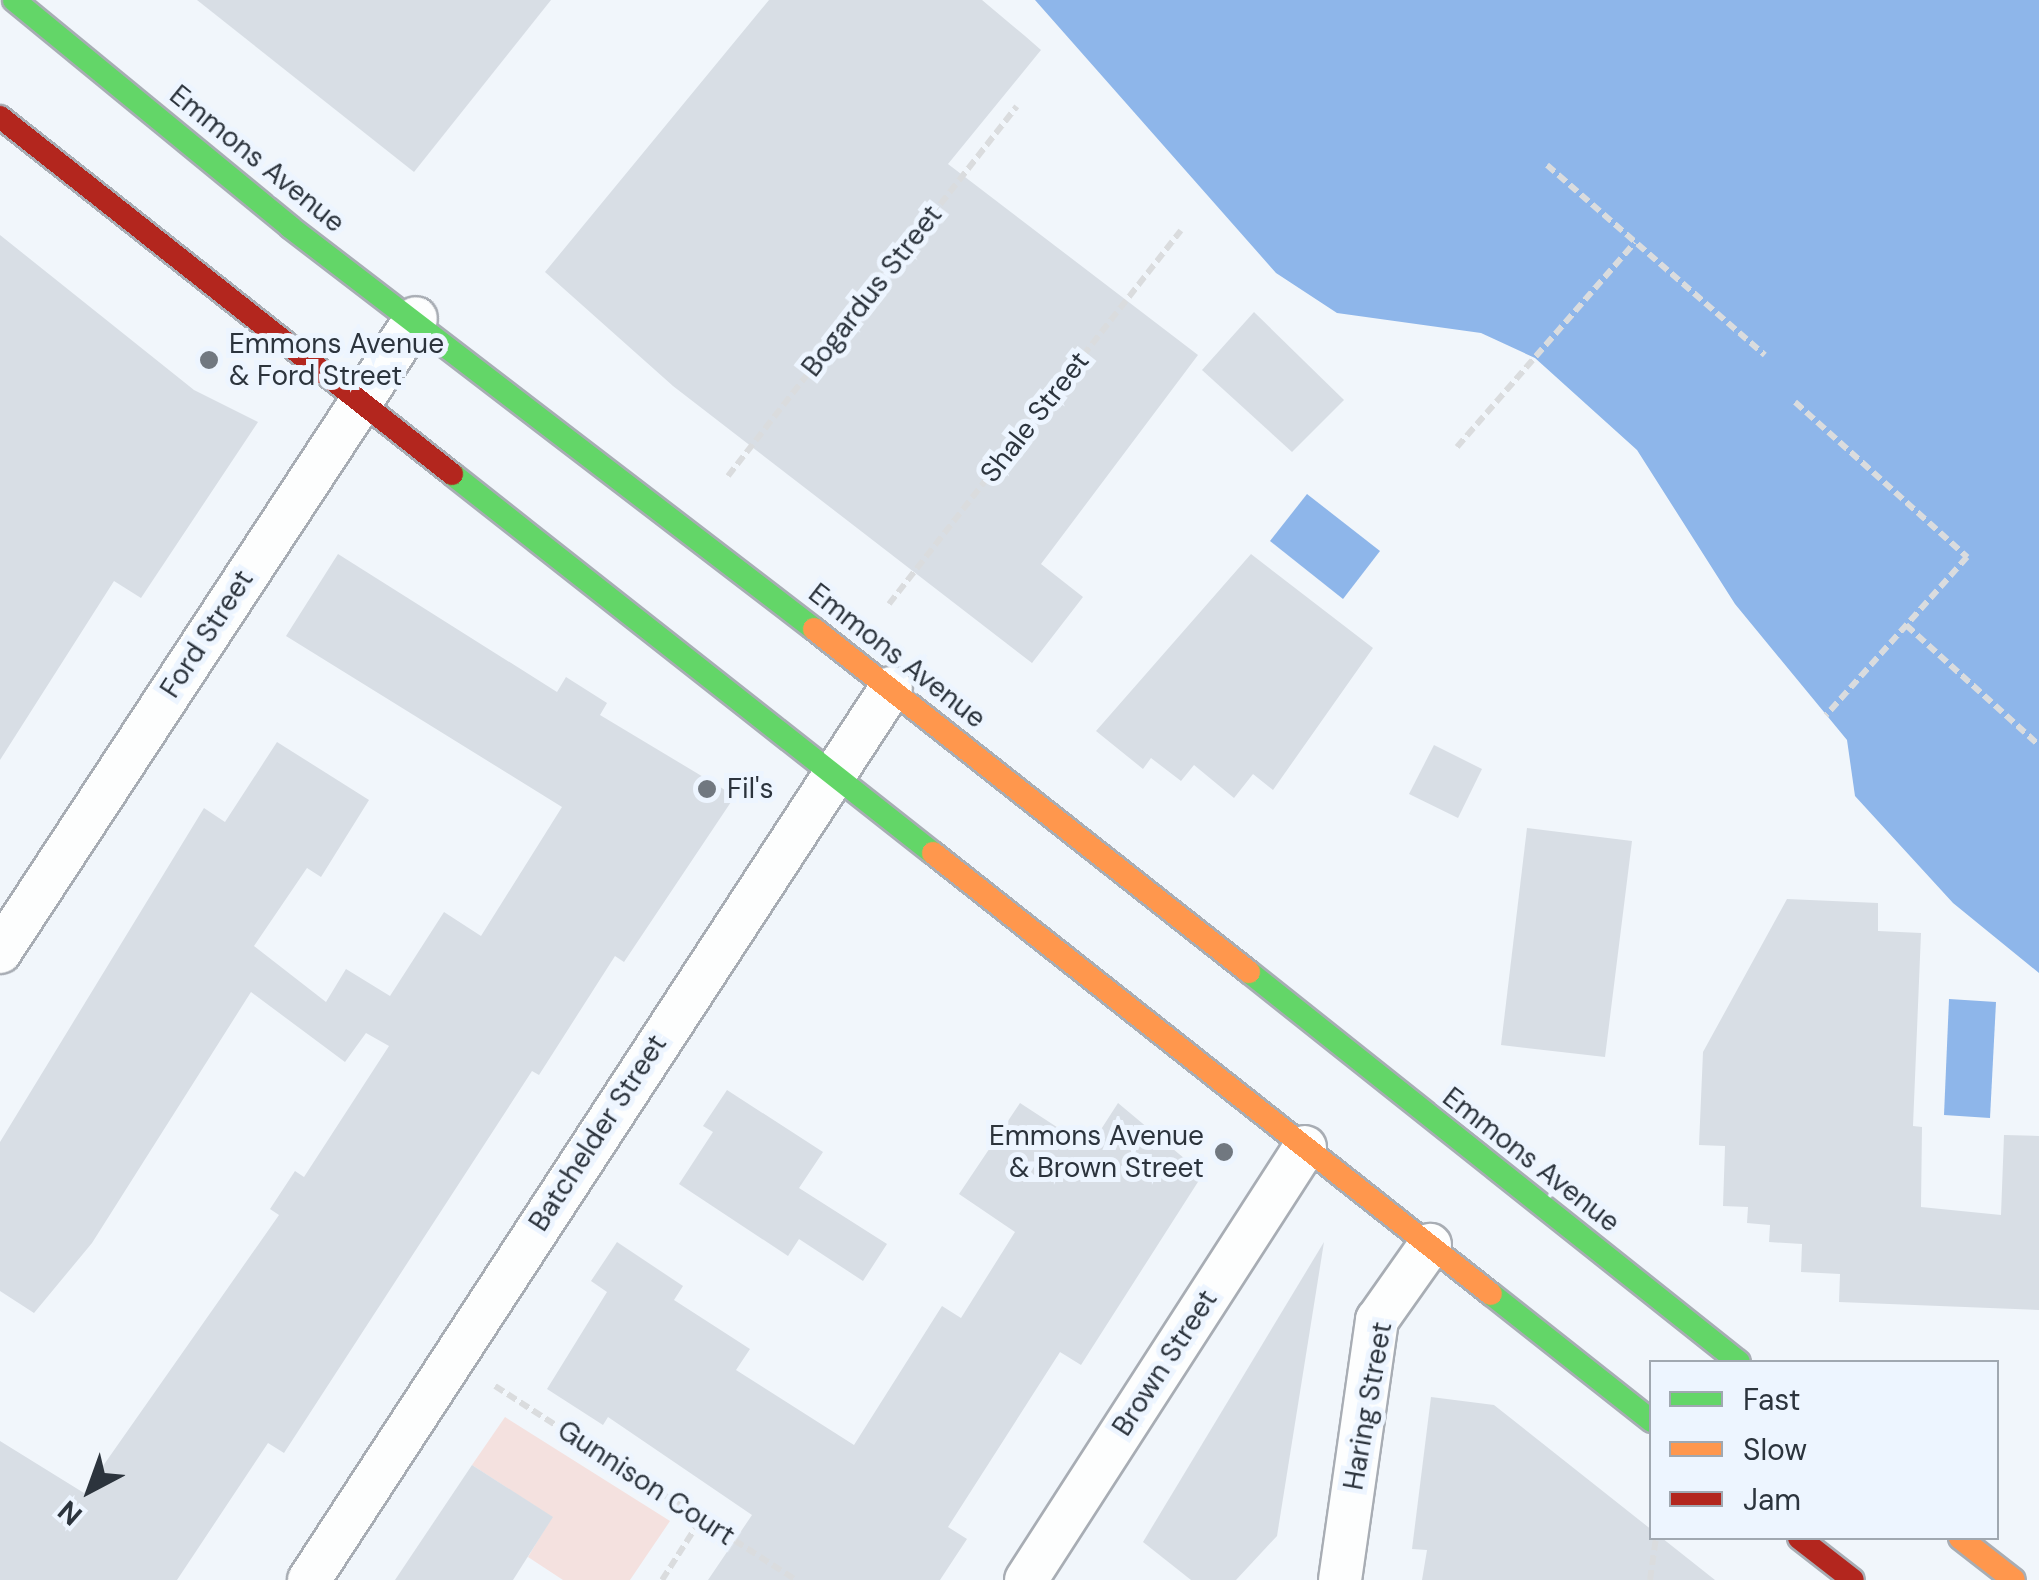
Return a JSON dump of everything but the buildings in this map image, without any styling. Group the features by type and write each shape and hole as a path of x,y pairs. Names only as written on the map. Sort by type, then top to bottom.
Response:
{"main road":[{"name":"Emmons Avenue","path":"14,0 290,228 416,318 890,688 1736,1360"},
{"path":"0,117 1649,1418"},
{"path":"1802,1540 1853,1580"},
{"path":"1963,1540 2014,1580"}],"street":[{"name":"Ford Street","path":"0,952 416,318"},
{"name":"Batchelder Street","path":"308,1580 890,688"},
{"name":"Brown Street","path":"1026,1580 1305,1147"},
{"name":"Haring Street","path":"1340,1580 1377,1320 1430,1246"}],"path":[{"name":"Bogardus Street","path":"728,476 1017,106"},
{"path":"1547,166 1765,355"},
{"name":"Shale Street","path":"889,604 1181,230"},
{"path":"1458,447 1636,242"},
{"path":"1794,402 1968,557 1826,715"},
{"path":"1906,625 2039,744"},
{"name":"Gunnison Court","path":"496,1386 796,1580"},
{"path":"662,1580 701,1518"},
{"path":"1650,1580 1656,1540"}],"shaded area":[{"path":"505,1417 670,1521 630,1580 563,1580 528,1557 552,1517 472,1465"}],"water":[{"path":"1035,0 2039,0 2039,973 1953,903 1855,796 1847,740 1735,604 1637,450 1535,358 1481,333 1337,313 1276,273"},
{"path":"1307,494 1380,551 1343,599 1270,541"},
{"path":"1949,999 1996,1002 1990,1118 1944,1115"}],"traffic: fast":[{"path":"14,0 290,227 814,629"},
{"path":"452,474 933,853"},
{"path":"1249,972 1736,1360"},
{"path":"1491,1294 1649,1419"}],"traffic: slow":[{"path":"814,629 1249,972"},
{"path":"933,853 1491,1294"},
{"path":"1963,1540 2014,1580"}],"traffic: jam":[{"path":"0,117 452,474"},
{"path":"1802,1540 1853,1580"}],"place":[{"name":"Emmons Avenue & Ford Street","path":"209,360"},
{"name":"Fil's","path":"707,789"},
{"name":"Emmons Avenue & Brown Street","path":"1224,1152"}]}
